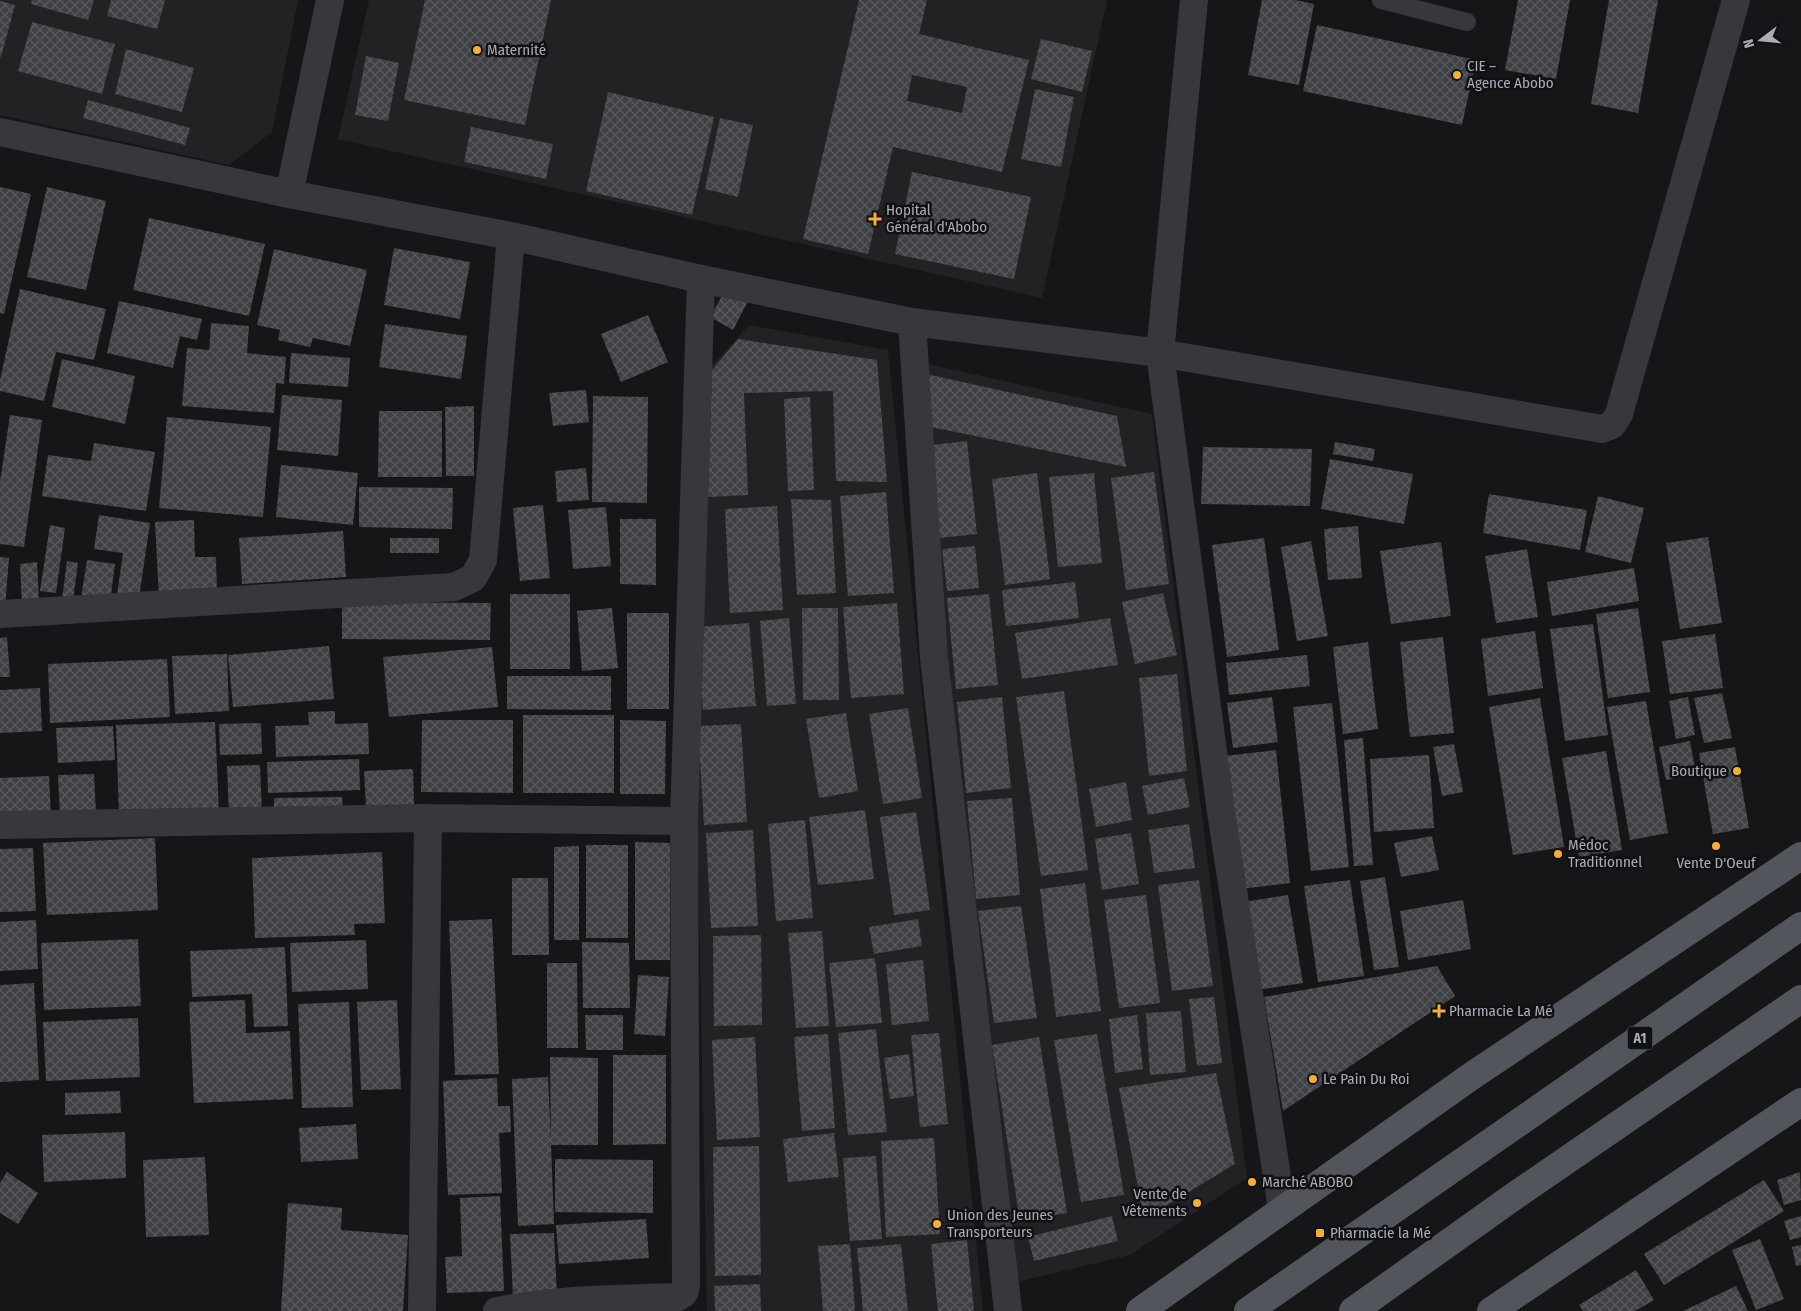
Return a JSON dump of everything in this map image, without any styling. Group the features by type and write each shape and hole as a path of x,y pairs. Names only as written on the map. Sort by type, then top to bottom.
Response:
{"main road":[{"path":"1140,1311 1473,1075 1801,856"},
{"name":"A1","path":"1248,1311 1801,926"},
{"path":"1353,1311 1513,1197 1801,999"},
{"path":"1491,1311 1801,1102"}],"street":[{"path":"289,194 330,0"},
{"path":"1194,0 1160,353 1221,812 1282,1209"},
{"path":"0,132 289,194 511,236 701,279 912,322 1160,353 1602,429 1612,425 1619,414 1736,0"},
{"path":"0,614 454,587 473,578 483,560 511,236"},
{"path":"497,1311 524,1306 591,1299 678,1296 684,1293 686,1286 684,821 701,279"},
{"path":"912,322 934,658 1008,1311"},
{"path":"0,825 428,818 684,821"},
{"path":"422,1311 428,818"}],"lane":[{"path":"1381,0 1467,22"}],"shaded area":[{"path":"0,0 298,0 272,132 229,165 0,115"},
{"name":"Hopital Général d'Abobo","path":"369,0 1107,0 1042,298 338,139"},
{"path":"749,325 888,350 983,1311 707,1311 694,657 706,372"},
{"path":"919,362 1152,414 1247,1178 1130,1255 1009,1284"}],"building":[{"path":"32,0 94,0 88,20 31,4"},
{"path":"111,0 165,0 157,29 107,16"},
{"name":"Maternité","path":"425,0 551,0 525,125 404,100"},
{"path":"859,0 927,0 919,34 1029,60 1002,172 893,147 868,254 803,239","holes":["912,75 967,87 962,113 907,101"]},
{"path":"1262,0 1295,0 1314,4 1299,85 1248,75"},
{"path":"1518,0 1570,0 1556,79 1505,70"},
{"path":"1609,0 1658,0 1638,113 1591,104"},
{"path":"0,1 15,5 1,57 0,57"},
{"path":"32,22 115,44 102,94 18,71"},
{"path":"1317,25 1476,60 1462,125 1303,91"},
{"path":"1041,39 1092,51 1082,92 1031,79"},
{"path":"126,49 194,68 182,112 115,94"},
{"path":"366,56 399,63 388,121 355,115"},
{"path":"1035,89 1074,97 1061,167 1021,159"},
{"path":"608,92 714,117 692,215 586,191"},
{"path":"88,100 190,128 185,145 83,118"},
{"path":"720,118 753,125 738,197 705,189"},
{"path":"471,127 553,144 546,179 464,162"},
{"path":"912,172 1031,197 1014,279 895,254"},
{"path":"0,187 31,194 4,314 0,313"},
{"path":"47,187 106,201 86,290 27,277"},
{"path":"149,218 265,244 249,316 133,290"},
{"path":"394,248 470,262 460,319 384,305"},
{"path":"274,249 367,270 350,346 313,338 310,347 278,340 280,330 257,325"},
{"path":"20,289 106,309 94,360 56,352 44,401 0,391 0,380"},
{"path":"725,291 747,303 733,330 710,317"},
{"path":"119,301 202,319 197,340 180,336 173,368 107,353"},
{"path":"648,315 668,362 621,382 601,334"},
{"path":"211,323 249,326 247,353 286,357 284,384 276,383 274,413 182,406 187,348 209,350"},
{"path":"385,324 467,336 461,379 379,367"},
{"path":"738,339 877,360 887,482 836,481 833,391 744,393 748,495 708,497 712,370"},
{"path":"291,353 350,358 348,387 289,383"},
{"path":"62,359 135,376 125,424 52,407"},
{"path":"926,374 1117,416 1126,467 926,426"},
{"path":"586,390 589,422 553,426 549,393"},
{"path":"282,395 342,400 338,456 277,450"},
{"path":"593,396 648,397 647,503 592,502"},
{"path":"810,397 814,490 788,491 784,399"},
{"path":"474,406 474,476 446,476 445,407"},
{"path":"379,411 442,411 442,477 378,477"},
{"path":"10,415 42,420 24,547 0,544 0,482"},
{"path":"167,417 271,427 263,517 159,508"},
{"path":"967,441 977,534 940,538 931,445"},
{"path":"1335,442 1375,449 1373,461 1333,454"},
{"path":"94,443 155,452 146,511 42,496 48,455 91,461"},
{"path":"1203,447 1312,449 1310,506 1201,504"},
{"path":"1330,459 1413,474 1404,524 1321,509"},
{"path":"281,465 358,473 353,525 276,517"},
{"path":"586,468 589,500 557,502 555,471"},
{"path":"1154,472 1169,584 1126,590 1111,478"},
{"path":"1037,473 1050,579 1005,585 992,479"},
{"path":"1094,473 1102,563 1058,567 1049,477"},
{"path":"359,487 453,488 452,529 359,527"},
{"path":"886,492 894,593 848,596 840,496"},
{"path":"1489,494 1587,510 1580,550 1483,533"},
{"path":"1598,496 1644,508 1631,563 1585,552"},
{"path":"791,499 831,500 836,593 797,595"},
{"path":"543,505 550,578 520,581 513,508"},
{"path":"777,506 783,610 730,613 725,509"},
{"path":"606,507 611,566 573,569 568,510"},
{"path":"99,515 150,523 139,598 117,595 123,553 94,549"},
{"path":"620,519 656,519 656,585 620,584"},
{"path":"194,520 195,557 216,557 217,596 159,599 155,522"},
{"path":"50,525 65,528 56,593 40,591"},
{"path":"1358,526 1362,578 1328,580 1324,529"},
{"path":"343,531 346,577 242,584 239,538"},
{"path":"1708,537 1722,623 1680,629 1666,543"},
{"path":"390,538 439,538 439,553 390,553"},
{"path":"1264,538 1279,650 1227,657 1212,545"},
{"path":"1311,541 1328,636 1297,641 1281,547"},
{"path":"1441,542 1451,616 1391,624 1380,551"},
{"path":"975,546 979,588 947,591 942,549"},
{"path":"1527,549 1538,617 1496,623 1485,556"},
{"path":"0,557 9,558 5,608 0,608"},
{"path":"87,560 115,564 110,602 81,598"},
{"path":"67,561 78,563 73,601 62,599"},
{"path":"37,562 39,604 22,604 20,564"},
{"path":"1634,568 1639,601 1552,616 1547,582"},
{"path":"1075,582 1079,618 1006,626 1002,590"},
{"path":"1163,593 1177,655 1135,664 1122,602"},
{"path":"510,594 570,594 570,669 510,669"},
{"path":"989,594 998,685 956,689 947,598"},
{"path":"342,602 491,603 490,640 342,639"},
{"path":"897,603 904,694 851,698 843,607"},
{"path":"612,608 618,668 582,671 577,611"},
{"path":"802,608 838,608 839,700 803,700"},
{"path":"1638,608 1650,692 1608,698 1596,614"},
{"path":"627,613 669,613 669,709 627,709"},
{"path":"789,618 796,704 767,706 760,621"},
{"path":"1110,618 1118,665 1022,679 1015,633"},
{"path":"749,623 756,706 703,710 697,627"},
{"path":"1593,624 1608,735 1565,741 1550,629"},
{"path":"1535,631 1543,688 1488,696 1481,639"},
{"path":"1715,634 1723,688 1670,694 1662,641"},
{"path":"7,637 10,677 0,677 0,638"},
{"path":"1443,637 1454,733 1410,737 1400,642"},
{"path":"1368,642 1378,729 1343,734 1333,647"},
{"path":"329,646 334,699 233,707 228,655"},
{"path":"492,647 498,707 389,717 383,657"},
{"path":"227,654 229,711 175,714 172,656"},
{"path":"1307,655 1310,686 1229,695 1226,663"},
{"path":"167,659 170,717 50,723 48,664"},
{"path":"1177,674 1187,771 1149,776 1139,678"},
{"path":"507,676 611,676 611,710 507,709"},
{"path":"40,688 42,731 0,733 0,690"},
{"path":"1064,691 1088,870 1041,876 1016,697"},
{"path":"1722,693 1732,738 1704,743 1694,698"},
{"path":"1002,697 1011,788 966,793 957,702"},
{"path":"1272,697 1278,742 1233,748 1227,703"},
{"path":"1688,697 1695,735 1676,739 1669,701"},
{"path":"1540,698 1564,847 1513,855 1489,707"},
{"path":"1646,701 1668,833 1630,840 1607,707"},
{"path":"1332,703 1349,867 1311,871 1293,707"},
{"path":"908,708 922,798 883,804 869,714"},
{"path":"335,711 335,724 368,723 369,754 276,757 275,726 309,725 308,712"},
{"path":"846,713 858,791 819,798 806,719"},
{"path":"523,715 614,715 614,793 523,793"},
{"path":"422,720 513,720 513,793 421,792"},
{"path":"620,720 666,721 665,794 620,794"},
{"path":"215,722 219,813 119,816 116,725"},
{"path":"261,723 262,754 220,755 219,724"},
{"path":"741,724 747,822 704,825 698,726"},
{"path":"113,726 115,760 58,763 56,728"},
{"path":"1363,738 1373,865 1354,866 1344,740"},
{"path":"1690,741 1696,774 1666,780 1659,747"},
{"path":"1454,744 1463,792 1442,796 1433,747"},
{"path":"1735,747 1749,828 1713,834 1699,753"},
{"path":"1276,750 1290,883 1240,889 1225,756"},
{"path":"1606,751 1622,850 1579,857 1562,758"},
{"path":"1429,755 1434,828 1374,832 1370,759"},
{"path":"359,759 360,790 268,793 267,762"},
{"path":"260,765 262,814 229,815 227,766"},
{"path":"413,769 414,806 366,807 364,771"},
{"path":"94,774 96,813 60,815 58,775"},
{"path":"49,776 51,819 0,822 0,778"},
{"path":"1184,778 1190,807 1148,815 1142,786"},
{"path":"1126,782 1132,820 1096,827 1089,789"},
{"path":"342,797 343,814 274,816 274,798"},
{"path":"1012,798 1020,895 976,899 967,801"},
{"path":"865,810 874,879 818,885 809,817"},
{"path":"916,812 930,910 894,915 880,817"},
{"path":"805,820 813,918 776,921 768,824"},
{"path":"1189,824 1195,868 1154,873 1148,830"},
{"path":"753,830 758,926 711,928 706,833"},
{"path":"1131,833 1139,884 1102,890 1095,839"},
{"path":"1432,836 1439,870 1401,877 1394,843"},
{"path":"155,838 158,910 47,915 43,843"},
{"path":"635,842 670,843 670,960 635,960"},
{"path":"586,845 628,845 628,938 586,938"},
{"path":"579,846 579,940 554,940 554,847"},
{"path":"33,848 36,911 0,912 0,849"},
{"path":"382,852 385,923 354,924 355,935 255,938 252,858"},
{"path":"1385,877 1399,967 1374,970 1360,881"},
{"path":"512,878 548,878 549,955 512,955"},
{"path":"1199,880 1213,986 1172,991 1158,885"},
{"path":"1350,880 1364,976 1318,982 1304,886"},
{"path":"1085,883 1101,1011 1056,1017 1040,889"},
{"path":"1146,895 1160,1003 1119,1008 1104,900"},
{"path":"1288,895 1303,983 1257,990 1243,902"},
{"path":"1463,900 1471,949 1408,960 1400,911"},
{"path":"1021,906 1037,1018 994,1023 978,911"},
{"path":"492,919 499,1074 455,1075 449,921"},
{"path":"918,919 922,946 874,954 869,927"},
{"path":"36,920 38,969 0,971 0,922"},
{"path":"822,931 829,1026 796,1028 788,933"},
{"path":"761,935 762,1025 714,1026 713,936"},
{"path":"138,939 141,1006 44,1010 41,943"},
{"path":"366,940 368,989 292,992 290,943"},
{"path":"582,942 629,943 630,1008 583,1008"},
{"path":"285,947 288,1026 254,1027 252,994 192,997 190,951"},
{"path":"875,958 882,1023 836,1027 829,963"},
{"path":"923,960 929,1021 892,1025 886,964"},
{"path":"547,963 577,963 578,1048 547,1048"},
{"path":"1437,966 1455,996 1283,1111 1264,997"},
{"path":"638,975 669,977 665,1036 634,1034"},
{"path":"34,983 39,1080 0,1082 0,985"},
{"path":"1214,997 1222,1063 1197,1066 1189,999"},
{"path":"245,1000 246,1033 290,1031 293,1099 194,1103 189,1002"},
{"path":"397,1000 401,1089 361,1090 357,1002"},
{"path":"349,1002 353,1107 302,1108 298,1004"},
{"path":"1181,1011 1186,1072 1150,1075 1146,1013"},
{"path":"585,1015 623,1015 623,1050 586,1050"},
{"path":"1137,1015 1143,1069 1115,1073 1109,1019"},
{"path":"138,1018 140,1077 46,1081 43,1022"},
{"path":"876,1029 887,1132 848,1135 838,1033"},
{"path":"939,1033 948,1124 920,1127 911,1035"},
{"path":"828,1034 835,1128 802,1131 794,1037"},
{"path":"1097,1034 1124,1195 1081,1202 1054,1040"},
{"path":"755,1037 760,1137 717,1140 712,1040"},
{"path":"1039,1037 1067,1213 1020,1221 992,1045"},
{"path":"909,1054 914,1096 890,1099 884,1058"},
{"path":"613,1055 666,1055 666,1144 613,1145"},
{"path":"550,1057 598,1058 598,1145 551,1145 554,1224 518,1226 512,1079 548,1077 551,1140"},
{"path":"1216,1073 1235,1164 1144,1219 1119,1088"},
{"path":"497,1078 498,1106 510,1106 511,1132 499,1133 502,1193 448,1195 443,1081"},
{"path":"120,1091 121,1113 65,1115 65,1093"},
{"path":"356,1124 358,1159 301,1162 299,1128"},
{"path":"125,1132 126,1178 44,1182 42,1135"},
{"path":"834,1133 839,1177 788,1182 783,1139"},
{"path":"934,1138 940,1234 886,1237 881,1141"},
{"path":"759,1146 761,1275 715,1276 713,1147"},
{"path":"876,1156 882,1239 850,1241 843,1158"},
{"path":"205,1157 209,1235 146,1237 143,1160"},
{"path":"555,1159 653,1160 653,1213 555,1212"},
{"path":"7,1172 38,1193 18,1224 0,1213 0,1183"},
{"path":"1800,1172 1801,1200 1784,1205 1777,1180"},
{"path":"1764,1180 1784,1211 1664,1285 1644,1254"},
{"path":"500,1196 504,1291 447,1293 445,1257 462,1256 460,1198"},
{"path":"288,1203 342,1208 341,1230 408,1235 403,1311 281,1311"},
{"path":"1112,1216 1118,1241 1034,1261 1028,1237"},
{"path":"1801,1216 1801,1237 1790,1240 1784,1221"},
{"path":"646,1219 649,1258 559,1264 556,1225"},
{"path":"554,1233 557,1296 513,1298 510,1234"},
{"path":"1760,1239 1784,1299 1756,1310 1732,1250"},
{"path":"967,1240 974,1311 938,1311 931,1244"},
{"path":"850,1244 855,1311 823,1311 818,1246"},
{"path":"901,1244 908,1311 863,1311 857,1248"},
{"path":"1801,1245 1801,1265 1796,1266 1792,1247"},
{"path":"1636,1270 1654,1300 1635,1311 1583,1311 1579,1305"},
{"path":"760,1284 761,1311 715,1311 714,1286"},
{"path":"1736,1286 1748,1311 1683,1311"}],"place":[{"name":"Maternité","path":"477,50"},
{"name":"CIE – Agence Abobo","path":"1457,75"},
{"name":"Hopital Général d'Abobo","path":"875,219"},
{"name":"Boutique","path":"1737,771"},
{"name":"Vente D'Oeuf","path":"1716,846"},
{"name":"Médoc Traditionnel","path":"1558,854"},
{"name":"Pharmacie La Mé","path":"1439,1011"},
{"name":"Le Pain Du Roi","path":"1313,1079"},
{"name":"Marché ABOBO","path":"1252,1182"},
{"name":"Vente de Vêtements","path":"1197,1203"},
{"name":"Union des Jeunes Transporteurs","path":"937,1224"},
{"name":"Pharmacie la Mé","path":"1320,1233"}]}
